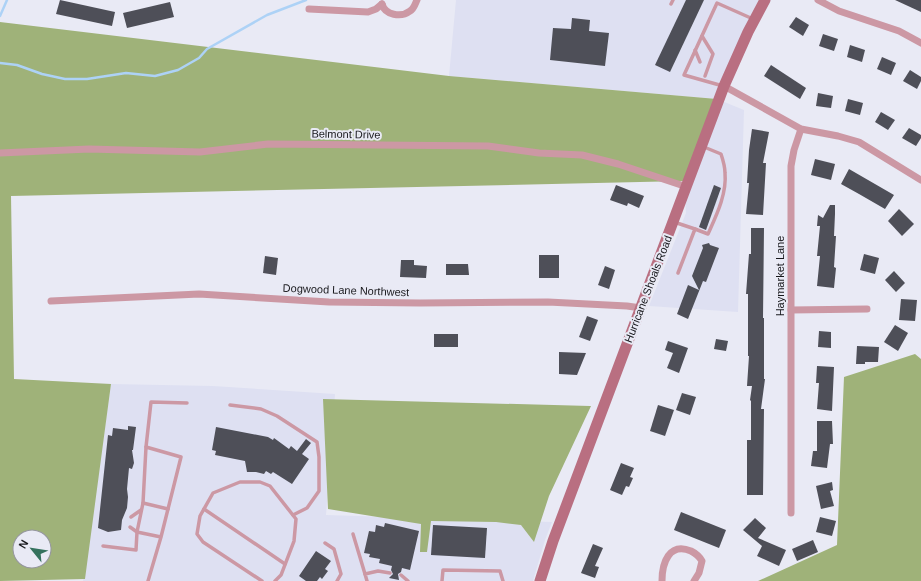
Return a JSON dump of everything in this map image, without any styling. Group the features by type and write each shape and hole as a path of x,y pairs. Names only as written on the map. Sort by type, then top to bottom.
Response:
{"street":[{"path":"382,2 384,8 390,13 403,15 410,12 417,0"},
{"name":"Hurricane Shoals Road","path":"540,581 553,541 724,86 765,0"},
{"path":"818,0 839,11 899,31 921,43"},
{"path":"309,9 368,12 376,10 382,2"},
{"path":"724,86 801,129 838,136 859,142 921,180"},
{"name":"Haymarket Lane","path":"790,513 791,166 794,150 801,129"},
{"name":"Belmont Drive","path":"0,153 89,149 200,152 268,144 488,146 539,153 582,155 618,164 687,186"},
{"name":"Dogwood Lane Northwest","path":"50,301 199,294 329,302 548,302 641,308"},
{"path":"791,310 867,309"},
{"path":"662,581 669,554 676,549 682,548 700,556 702,561 699,573 694,581"}],"lane":[{"path":"713,0 755,20"},
{"path":"717,3 684,75 724,86"},
{"path":"702,36 713,54 705,76"},
{"path":"695,50 700,62"},
{"path":"703,70 707,81"},
{"path":"673,222 708,234 714,221 725,190 725,173 722,154 702,146"},
{"path":"678,273 694,229"},
{"path":"103,546 136,550 137,532 143,502 146,447 151,402 187,403"},
{"path":"230,405 261,409 278,416 317,442 319,457 319,491 307,508 293,515"},
{"path":"146,447 181,457 161,537 148,581"},
{"path":"262,581 203,542 197,534 200,516 213,493 240,482 260,482 270,486 296,519 294,541 281,575 275,581"},
{"path":"143,502 168,508"},
{"path":"204,509 285,564"},
{"path":"131,517 141,510"},
{"path":"130,527 137,532 161,537"},
{"path":"353,534 367,581"},
{"path":"325,542 334,549 341,574 337,581"},
{"path":"442,581 443,570 500,571 503,581"},
{"path":"364,574 378,571 390,573"},
{"path":"401,576 408,581"}],"shaded area":[{"path":"456,0 771,0 723,83 717,99 449,76"},
{"path":"717,99 744,110 738,312 649,306 686,213 684,182"},
{"path":"111,384 213,386 335,394 326,515 552,522 533,581 83,581"}],"green space":[{"path":"0,22 449,76 717,99 684,181 11,196 14,379 111,384 85,579 0,581"},
{"path":"915,354 921,359 921,581 758,581 837,545 844,377"},
{"path":"323,399 591,406 549,496 534,542 521,525 496,522 431,521 427,552 420,552 421,524 328,509"}],"building":[{"path":"60,0 115,12 112,26 56,14"},
{"path":"686,0 704,0 670,72 655,65"},
{"path":"895,0 921,0 921,12"},
{"path":"170,2 174,17 127,28 123,13"},
{"path":"796,17 809,25 803,36 789,27"},
{"path":"572,18 590,20 589,31 609,33 605,66 550,60 553,28 571,29"},
{"path":"823,34 838,39 834,51 819,46"},
{"path":"850,45 865,50 862,62 847,57"},
{"path":"882,57 896,63 891,75 877,69"},
{"path":"771,65 806,88 800,99 764,76"},
{"path":"910,70 921,77 921,81 917,89 903,81"},
{"path":"818,93 833,96 831,108 816,106"},
{"path":"848,99 863,103 860,115 845,111"},
{"path":"881,112 895,120 888,130 875,122"},
{"path":"909,128 921,135 921,138 916,146 902,138"},
{"path":"752,129 769,132 763,163 766,163 763,215 746,214 749,183 747,183 749,150"},
{"path":"815,159 835,164 831,180 811,175"},
{"path":"849,169 894,195 885,209 841,184"},
{"path":"616,185 644,196 639,208 628,203 627,206 610,200"},
{"path":"714,185 721,188 706,230 699,227"},
{"path":"830,205 835,205 834,236 836,236 834,267 836,268 834,288 817,286 820,256 817,256 820,226 817,226 818,215 823,218"},
{"path":"899,209 914,224 902,236 888,221"},
{"path":"751,228 764,228 763,318 765,379 761,409 764,409 763,495 747,495 747,440 751,440 750,400 752,386 747,386 749,356 748,294 746,294 749,254 751,254"},
{"path":"709,243 710,245 719,248 706,282 703,281 688,319 677,314 688,285 699,290 692,276 703,248 702,245"},
{"path":"864,254 879,258 875,274 860,270"},
{"path":"539,255 559,255 559,278 539,278"},
{"path":"265,256 278,258 276,275 263,273"},
{"path":"401,260 414,260 414,265 427,266 426,278 400,277"},
{"path":"446,264 468,264 469,275 446,275"},
{"path":"605,266 615,270 609,289 598,285"},
{"path":"894,271 905,283 896,292 885,280"},
{"path":"901,299 917,300 915,321 899,320"},
{"path":"587,316 598,320 590,341 579,337"},
{"path":"895,325 908,333 898,351 884,342"},
{"path":"819,331 831,332 831,348 818,347"},
{"path":"434,334 458,334 458,347 434,347"},
{"path":"716,339 728,341 726,351 714,349"},
{"path":"668,341 688,348 679,373 667,368 673,353 665,350"},
{"path":"857,346 879,347 878,362 856,364"},
{"path":"559,352 586,353 577,375 559,374"},
{"path":"817,366 834,367 832,411 817,409 819,383 816,383"},
{"path":"682,393 696,397 690,415 676,410"},
{"path":"658,405 674,410 665,436 650,431"},
{"path":"817,421 832,421 833,444 830,444 827,468 811,466 813,451 817,451"},
{"path":"128,426 136,427 132,450 134,463 132,469 129,468 127,508 122,520 121,530 108,532 98,528 108,435 112,436 113,428 128,430"},
{"path":"216,427 268,437 273,440 274,438 289,449 291,446 297,451 306,439 311,443 302,454 309,459 292,484 273,472 271,474 266,471 264,474 247,472 245,461 215,455 216,451 212,450"},
{"path":"621,463 634,468 630,477 633,478 629,487 626,486 622,495 610,490"},
{"path":"832,482 833,490 830,491 834,506 821,509 816,486"},
{"path":"681,512 726,530 719,548 674,530"},
{"path":"820,517 836,521 832,536 816,532"},
{"path":"755,518 766,528 758,538 786,550 779,566 757,556 762,546 743,530"},
{"path":"385,523 419,531 410,570 402,568 401,572 398,574 399,580 389,578 393,574 391,570 392,566 379,563 380,559 369,557 370,554 364,553 369,531 375,532 376,525 384,527"},
{"path":"433,525 487,528 485,558 431,555"},
{"path":"813,540 818,552 797,561 792,549"},
{"path":"593,544 603,548 595,566 599,567 595,578 581,573"},
{"path":"316,551 331,561 325,569 328,571 322,579 320,577 317,581 306,581 299,576"}],"waterway":[{"path":"0,16 7,0"},
{"path":"0,63 17,65 42,74 65,79 87,79 126,73 155,76 178,70 199,58 207,49 267,15 306,0"}]}
